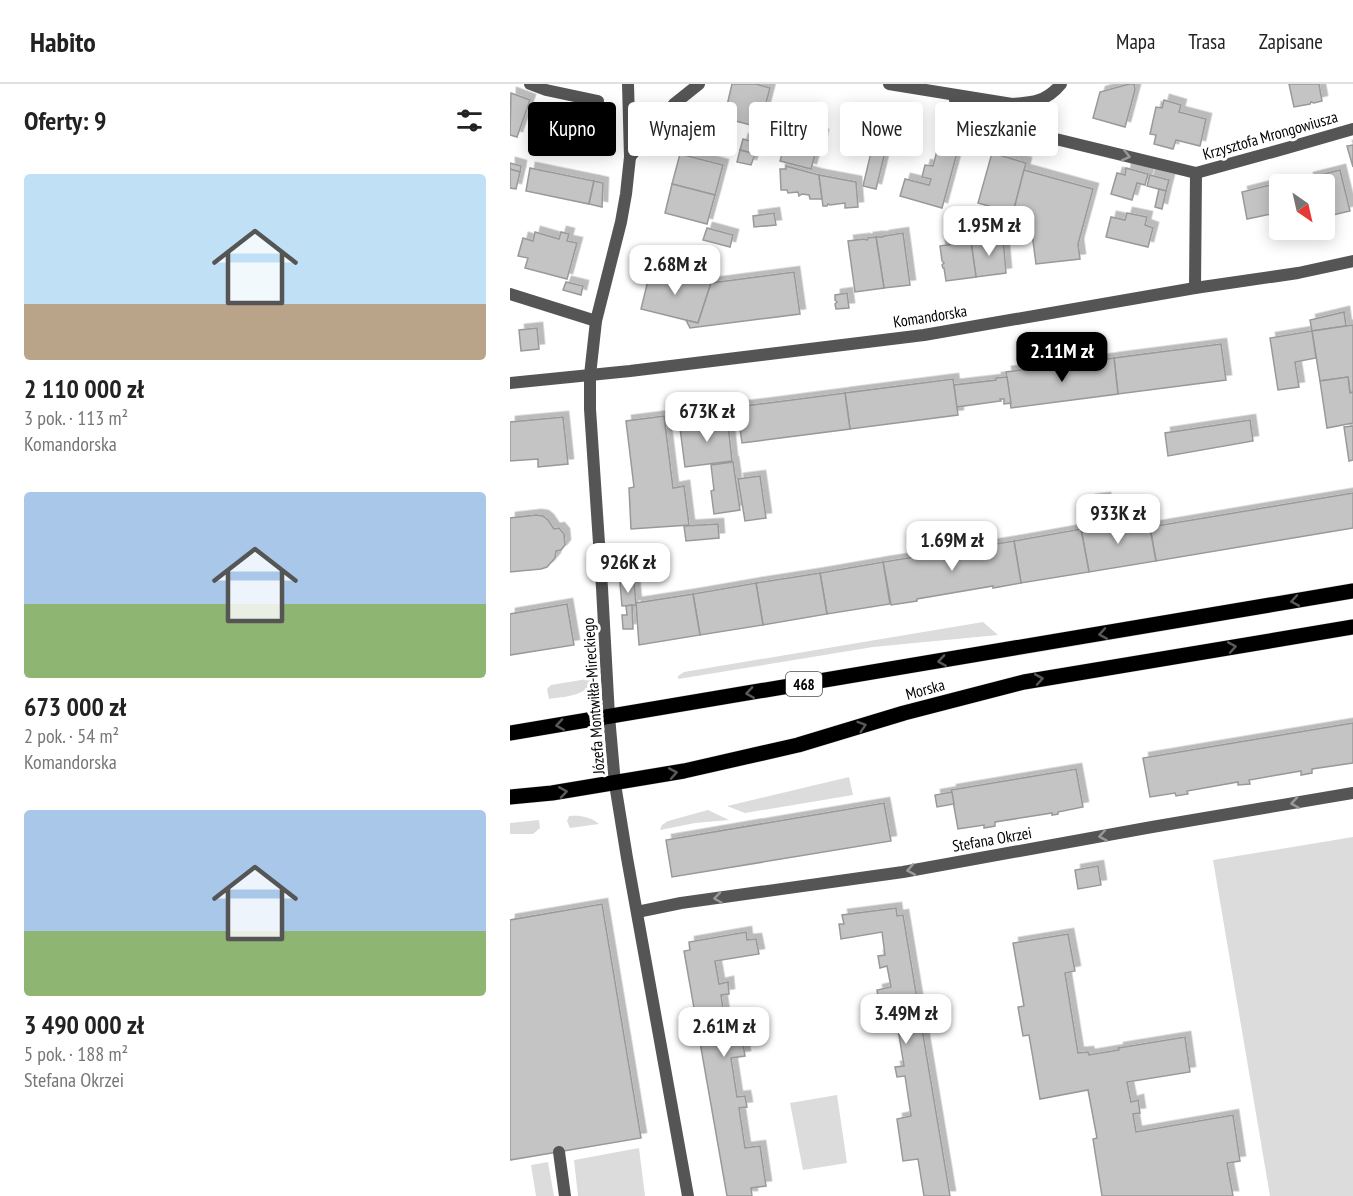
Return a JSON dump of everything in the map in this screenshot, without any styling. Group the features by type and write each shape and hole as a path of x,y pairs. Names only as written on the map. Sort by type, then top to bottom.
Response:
{"main road":[{"name":"Morska","path":"510,733 1353,591"},
{"name":"Morska","path":"510,797 552,794 684,771 798,745 904,713 1024,682 1353,627"}],"street":[{"path":"530,84 598,102"},
{"name":"Józefa Montwiłła-Mireckiego","path":"628,84 630,157 621,222 596,321 590,375 590,409 615,783 688,1196"},
{"path":"630,157 674,104 699,84"},
{"path":"889,84 1012,104 1030,103 1044,98 1061,84"},
{"name":"Krzysztofa Mrongowiusza","path":"954,95 961,116 1196,173 1353,129"},
{"name":"Krzysztofa Mrongowiusza","path":"1195,288 1196,173"},
{"name":"Komandorska","path":"510,383 924,335 1195,288 1298,273 1353,261"},
{"path":"510,294 596,321"},
{"name":"Stefana Okrzei","path":"637,912 681,903 903,872 1353,793"},
{"path":"559,1152 565,1196"}],"shaded area":[{"path":"983,622 998,635 873,647 678,679 678,676 684,672"},
{"path":"593,678 586,689 581,692 549,699 547,689 551,685"},
{"path":"849,777 853,795 745,813 727,806"},
{"path":"708,810 729,820 695,823 660,830 662,825 668,821"},
{"path":"569,816 585,817 599,824 570,828 567,821"},
{"path":"539,820 540,828 533,834 510,834 510,823"},
{"path":"1353,837 1353,1196 1270,1196 1213,860"},
{"path":"837,1095 847,1163 803,1170 790,1103"},
{"path":"639,1148 645,1196 578,1196 574,1160"},
{"path":"548,1162 554,1196 536,1196 531,1165"}],"building":[{"path":"732,84 756,84 770,88 766,102 749,102 749,125 737,121 737,102 728,102"},
{"path":"1134,84 1135,90 1125,127 1093,118 1100,92"},
{"path":"1289,84 1319,84 1322,101 1294,107"},
{"path":"511,93 530,100 517,137 510,135"},
{"path":"1164,100 1181,105 1179,112 1206,119 1200,146 1176,140 1173,149 1154,144 1156,135 1150,134 1156,107 1162,108"},
{"path":"743,139 749,141 749,152 740,150"},
{"path":"1353,145 1353,167 1347,146"},
{"path":"740,150 749,152 749,156 754,156 751,165 737,162"},
{"path":"679,156 723,165 715,195 672,184"},
{"path":"781,156 815,156 811,169 780,161"},
{"path":"870,156 884,156 876,189 863,186"},
{"path":"936,156 956,156 942,208 900,196 905,179 929,185 931,179 922,177 925,165 933,166"},
{"path":"991,156 1002,156 1026,163 1013,213 978,203"},
{"path":"510,163 521,166 520,172 510,169"},
{"path":"786,166 819,175 822,199 810,199 809,195 799,196 798,192 788,193 787,190 781,190 780,169 786,169"},
{"path":"530,168 594,181 589,204 526,191"},
{"path":"1126,168 1148,174 1145,185 1137,183 1132,200 1111,194 1117,173 1125,175"},
{"path":"510,169 520,172 516,189 510,188"},
{"path":"1024,170 1093,189 1078,244 1080,259 1036,264 1030,218 1013,213"},
{"path":"1340,170 1350,211 1335,214 1335,174 1324,174"},
{"path":"819,175 856,182 858,207 845,208 845,203 823,206"},
{"path":"1150,175 1169,180 1166,191 1147,186"},
{"path":"594,181 603,183 602,207 589,204"},
{"path":"672,184 715,195 707,224 665,213"},
{"path":"1269,185 1269,214 1247,219 1242,192"},
{"path":"1159,189 1166,191 1162,209 1155,207"},
{"path":"774,213 776,225 754,227 753,216"},
{"path":"1127,213 1147,217 1145,225 1153,228 1148,247 1106,237 1111,217 1125,220"},
{"path":"707,228 733,235 730,247 703,240"},
{"path":"535,232 559,239 561,232 569,234 567,241 577,243 567,279 525,268 528,258 518,256 523,238 533,241"},
{"path":"903,233 910,285 884,288 876,237"},
{"path":"876,237 884,288 855,292 848,241"},
{"path":"1003,238 1006,273 976,277 971,242"},
{"path":"971,242 976,277 946,281 940,246"},
{"path":"651,268 711,283 698,323 641,309"},
{"path":"794,272 800,314 690,328 686,320 698,323 711,283"},
{"path":"566,282 583,286 581,295 563,290"},
{"path":"847,293 849,308 836,309 835,295"},
{"path":"1344,312 1346,326 1312,331 1310,320"},
{"path":"1353,325 1353,392 1350,393 1348,377 1320,381 1312,331"},
{"path":"537,328 539,349 521,351 519,330"},
{"path":"1312,331 1316,358 1295,362 1299,387 1278,390 1270,338"},
{"path":"1221,344 1226,380 1118,394 1114,358"},
{"path":"1114,358 1118,394 1011,408 1006,372"},
{"path":"1007,377 1011,403 1004,404 1004,399 1000,399 1001,401 957,407 957,410 954,385"},
{"path":"1348,377 1350,393 1353,392 1353,423 1327,428 1320,381"},
{"path":"953,379 958,415 850,429 845,393"},
{"path":"845,393 850,429 742,443 737,407"},
{"path":"727,415 732,461 685,467 680,428 698,425 701,421 714,420 717,416"},
{"path":"664,416 673,488 684,486 689,525 631,529 629,488 634,487 626,421"},
{"path":"563,417 568,464 538,467 538,459 510,461 510,422"},
{"path":"1250,420 1253,441 1168,456 1165,433"},
{"path":"1353,426 1353,460 1349,461 1344,427"},
{"path":"733,462 740,510 714,514 711,465"},
{"path":"760,476 766,518 745,521 738,479"},
{"path":"1353,493 1353,528 1156,561 1150,527"},
{"path":"1105,498 1107,510 1092,512 1090,500"},
{"path":"543,516 554,529 559,528 564,534 565,545 561,550 556,551 555,558 547,567 510,572 510,518"},
{"path":"1148,518 1156,561 1089,572 1081,529"},
{"path":"718,524 719,538 686,541 684,526"},
{"path":"1081,529 1089,572 1021,583 1014,541"},
{"path":"1014,541 1021,583 891,605 883,562"},
{"path":"883,562 890,604 827,614 820,573"},
{"path":"820,573 827,614 763,625 756,583"},
{"path":"634,581 636,605 622,606 620,583"},
{"path":"756,583 763,625 700,635 693,594"},
{"path":"693,594 700,635 639,645 636,603"},
{"path":"567,604 574,645 510,655 510,614"},
{"path":"632,605 633,629 623,629 622,615 627,615 626,606"},
{"path":"1353,723 1353,763 1312,769 1312,773 1301,775 1301,771 1249,780 1250,784 1238,785 1238,782 1187,791 1188,794 1176,796 1175,793 1150,797 1143,758"},
{"path":"1076,769 1083,807 1058,812 1058,814 995,822 995,826 984,828 984,825 958,829 951,790"},
{"path":"952,792 954,804 937,807 935,795"},
{"path":"884,803 891,841 672,877 666,840"},
{"path":"1098,866 1101,885 1078,889 1075,870"},
{"path":"602,904 641,1138 510,1160 510,920"},
{"path":"896,908 897,916 903,915 950,1196 924,1196 918,1159 903,1161 897,1119 911,1116 905,1076 897,1077 895,1067 904,1066 898,1029 883,1031 877,990 891,987 887,966 880,968 878,956 885,955 882,932 841,939 839,924 844,924 842,915"},
{"path":"746,932 747,940 756,939 759,954 715,961 719,984 728,982 729,994 721,995 724,1016 738,1014 745,1056 731,1058 737,1097 745,1096 747,1107 739,1108 745,1148 760,1146 766,1186 751,1188 752,1196 727,1196 684,951 690,950 689,942"},
{"path":"1068,934 1075,971 1065,973 1078,1053 1088,1052 1089,1055 1185,1037 1190,1072 1127,1082 1131,1102 1138,1100 1140,1113 1133,1114 1136,1132 1233,1115 1240,1161 1227,1163 1233,1196 1102,1196 1093,1139 1097,1138 1088,1090 1040,1099 1029,1035 1023,1036 1018,1007 1024,1006 1013,943"}]}
